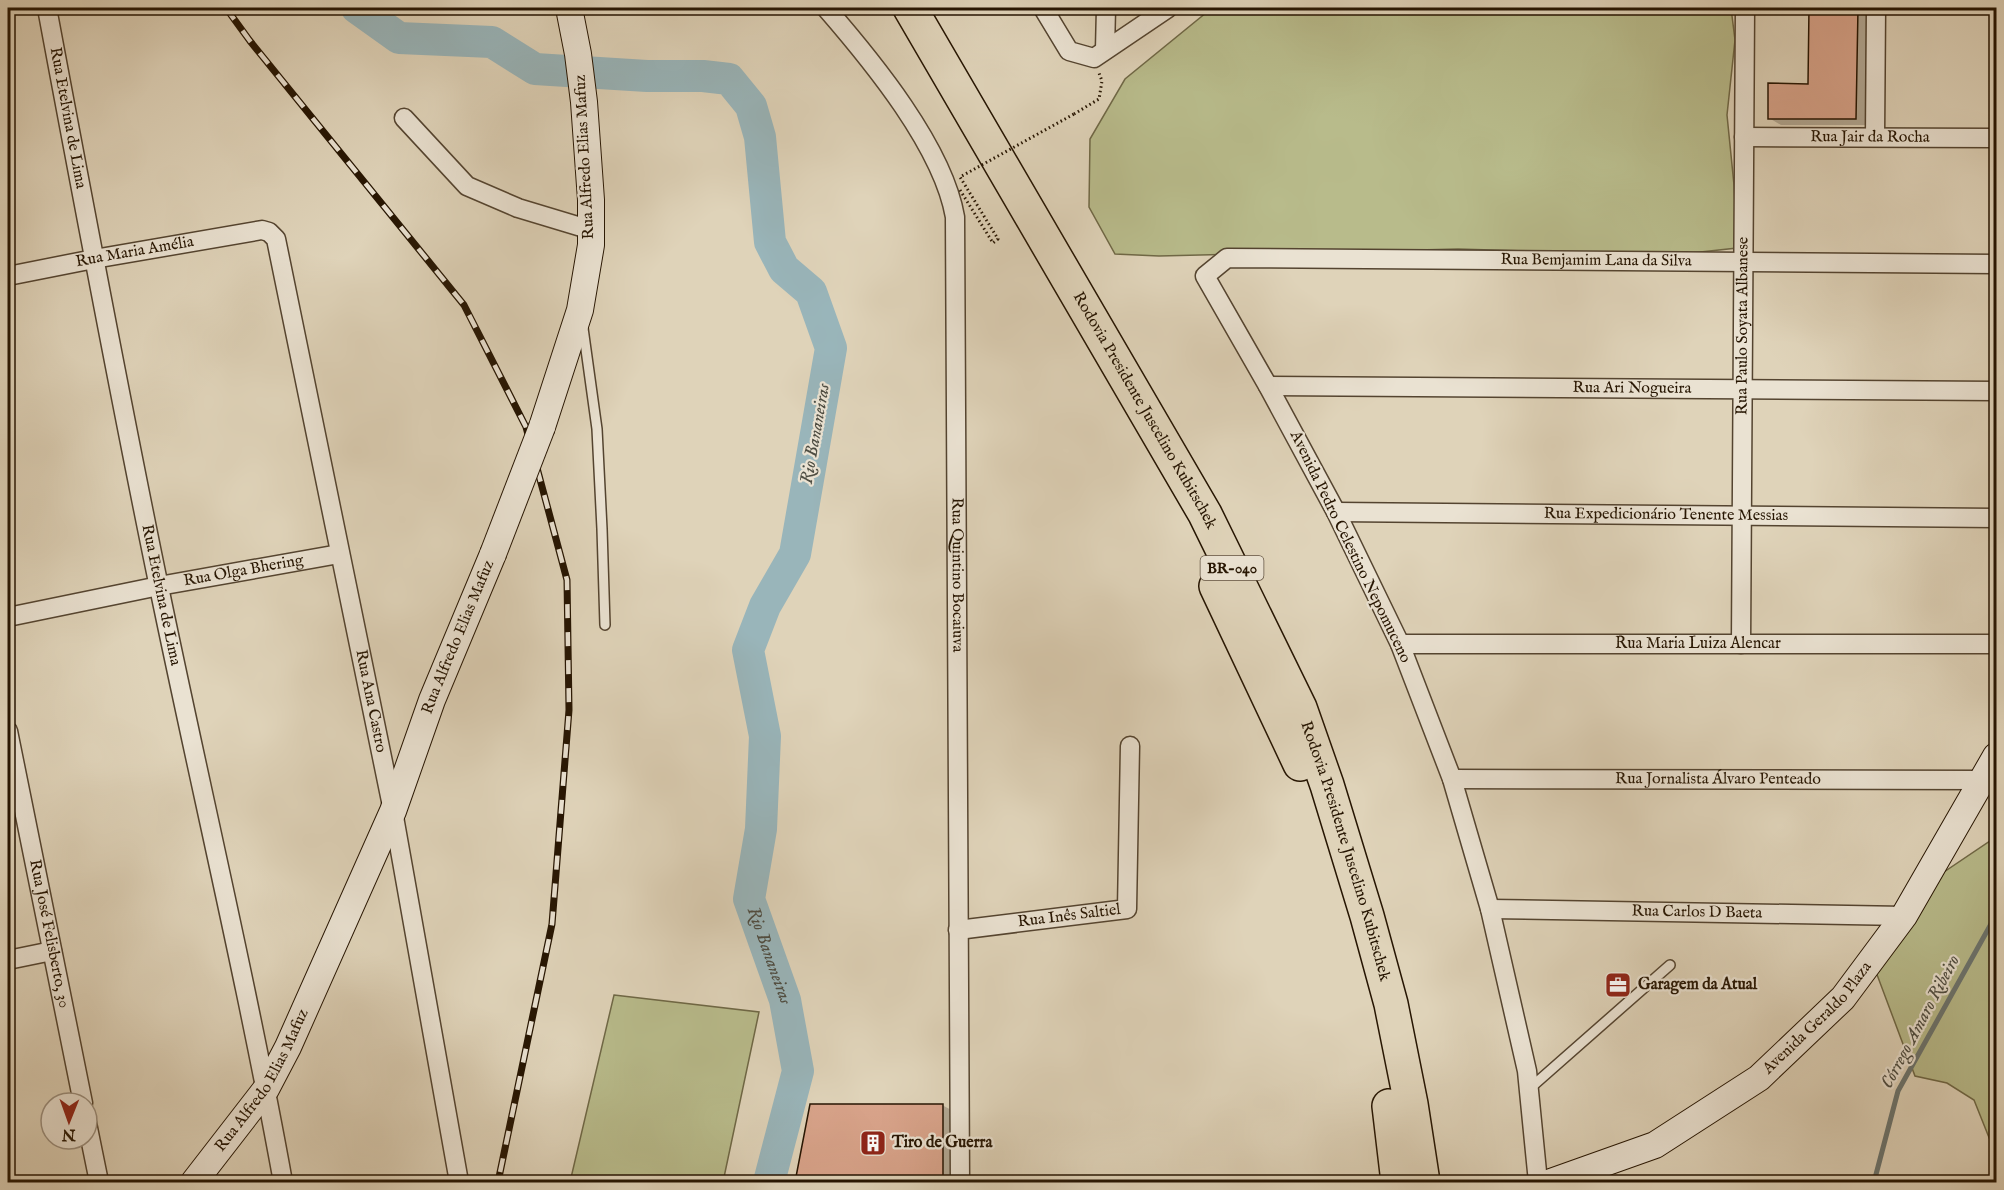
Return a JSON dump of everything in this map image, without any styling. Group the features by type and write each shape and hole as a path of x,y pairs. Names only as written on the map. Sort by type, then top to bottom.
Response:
{"highway":[{"name":"Rodovia Presidente Juscelino Kubitschek","path":"889,8 1121,406 1199,550 1296,754 1324,822 1347,896 1375,1012 1398,1182"},
{"name":"Rodovia Presidente Juscelino Kubitschek","path":"909,8 1205,513 1300,708 1327,785 1388,993 1411,1104 1423,1182"}],"street":[{"name":"Rua Etelvina de Lima","path":"47,8 159,586 266,1089 283,1182"},
{"name":"Rua Alfredo Elias Mafuz","path":"194,1182 266,1089 288,1047 393,812 432,700 493,554 542,427 580,310 591,244 591,200 584,102 569,8"},
{"name":"Rua Alfredo Elias Mafuz","path":"578,53 585,8"},
{"name":"Rua Quintino Bocaiuva","path":"826,8 857,44 914,123 937,165 950,195 955,217 960,1182"},
{"path":"1043,8 1069,51 1100,54 1168,8"},
{"path":"1100,54 1106,8"},
{"name":"Rua Paulo Soyata Albanese","path":"1741,644 1745,8"},
{"path":"1875,137 1876,8"},
{"path":"404,118 467,186 518,208 591,230"},
{"name":"Rua Jair da Rocha","path":"1744,136 1996,138"},
{"name":"Rua Maria Amélia","path":"8,276 262,230"},
{"name":"Rua Ana Castro","path":"262,230 269,232 276,239 393,812 459,1182"},
{"name":"Rua Bemjamim Lana da Silva","path":"1205,276 1227,258 1996,264"},
{"name":"Avenida Pedro Celestino Nepomuceno","path":"1205,276 1336,512 1400,644 1452,779 1490,909 1527,1071 1538,1182"},
{"name":"Rua Ari Nogueira","path":"1268,386 1996,391"},
{"name":"Rua Expedicionário Tenente Messias","path":"1336,512 1996,518"},
{"name":"Rua Olga Bhering","path":"8,616 339,554"},
{"name":"Rua Maria Luiza Alencar","path":"1400,644 1996,644"},
{"name":"Rua José Felisberto, 30","path":"8,731 81,1091"},
{"name":"Rua Inês Saltiel","path":"958,930 1126,909 1130,746"},
{"name":"Avenida Geraldo Plaza","path":"1551,1182 1655,1145 1759,1078 1843,998 1904,916 1996,756"},
{"name":"Rua Jornalista Álvaro Penteado","path":"1452,779 1983,780"},
{"name":"Rua Carlos D Baeta","path":"1490,909 1904,916"},
{"path":"8,960 52,951"},
{"path":"93,1151 99,1182"}],"lane":[{"path":"580,310 597,429 605,625"},
{"path":"1528,1090 1670,965"}],"path":[{"path":"960,190 993,243 998,239 960,177 1099,99 1102,81 1100,54"}],"green space":[{"path":"1212,8 1731,8 1735,40 1727,115 1737,248 1673,255 1458,249 1159,256 1115,254 1089,207 1090,139 1125,79"},
{"path":"1996,837 1996,1155 1974,1100 1947,1083 1915,1076 1876,972 1905,935 1944,872"},
{"path":"614,995 759,1012 723,1182 570,1182"}],"building":[{"path":"1809,8 1858,8 1856,119 1768,119 1768,83 1808,84"},
{"name":"Tiro de Guerra","path":"810,1104 943,1104 943,1182 795,1182"}],"waterway":[{"name":"Rio Bananeiras","path":"357,8 399,38 492,42 535,69 729,79 751,106 760,137 770,242 784,269 811,292 831,348 795,554 765,606 748,650 765,736 761,829 749,899 785,1000 798,1071 769,1182"},
{"name":"Córrego Amaro Ribeiro","path":"1874,1182 1898,1091 1996,915"}],"railway":[{"path":"226,8 250,41 464,305 526,427 567,580 569,710 552,924 498,1182"}],"place":[{"name":"Garagem da Atual","path":"1618,985"},
{"name":"Tiro de Guerra","path":"873,1143"}]}
